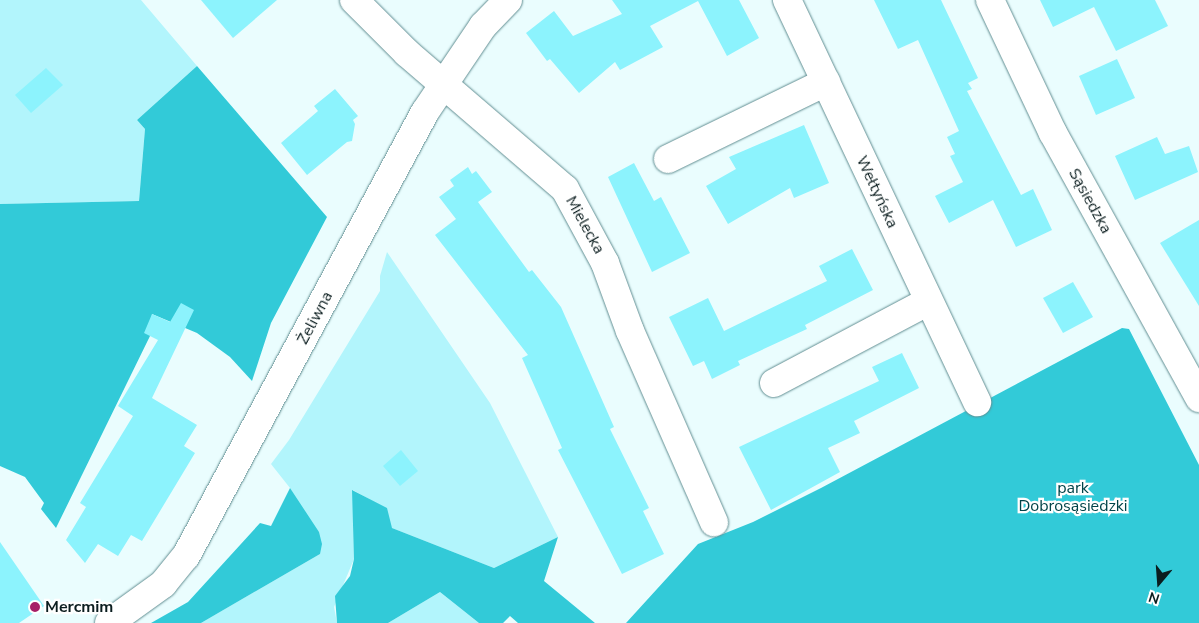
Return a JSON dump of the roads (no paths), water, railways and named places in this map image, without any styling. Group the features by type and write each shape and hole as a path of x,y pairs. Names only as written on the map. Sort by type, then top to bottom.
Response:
{"street":[{"name":"Mielecka","path":"354,0 407,53 549,172 575,204 605,263 630,330 714,522"},
{"name":"Żeliwna","path":"109,623 163,584 186,556 443,82 483,26 508,0"},
{"name":"Wełtyńska","path":"788,0 977,402"},
{"name":"Sąsiedzka","path":"990,0 1053,133 1199,398"},
{"path":"668,159 826,82"},
{"path":"774,383 929,301"}],"place":[{"name":"Mercmim","path":"35,607"}],"park label":[{"name":"park Dobrosąsiedzki","path":"1073,497"}]}
